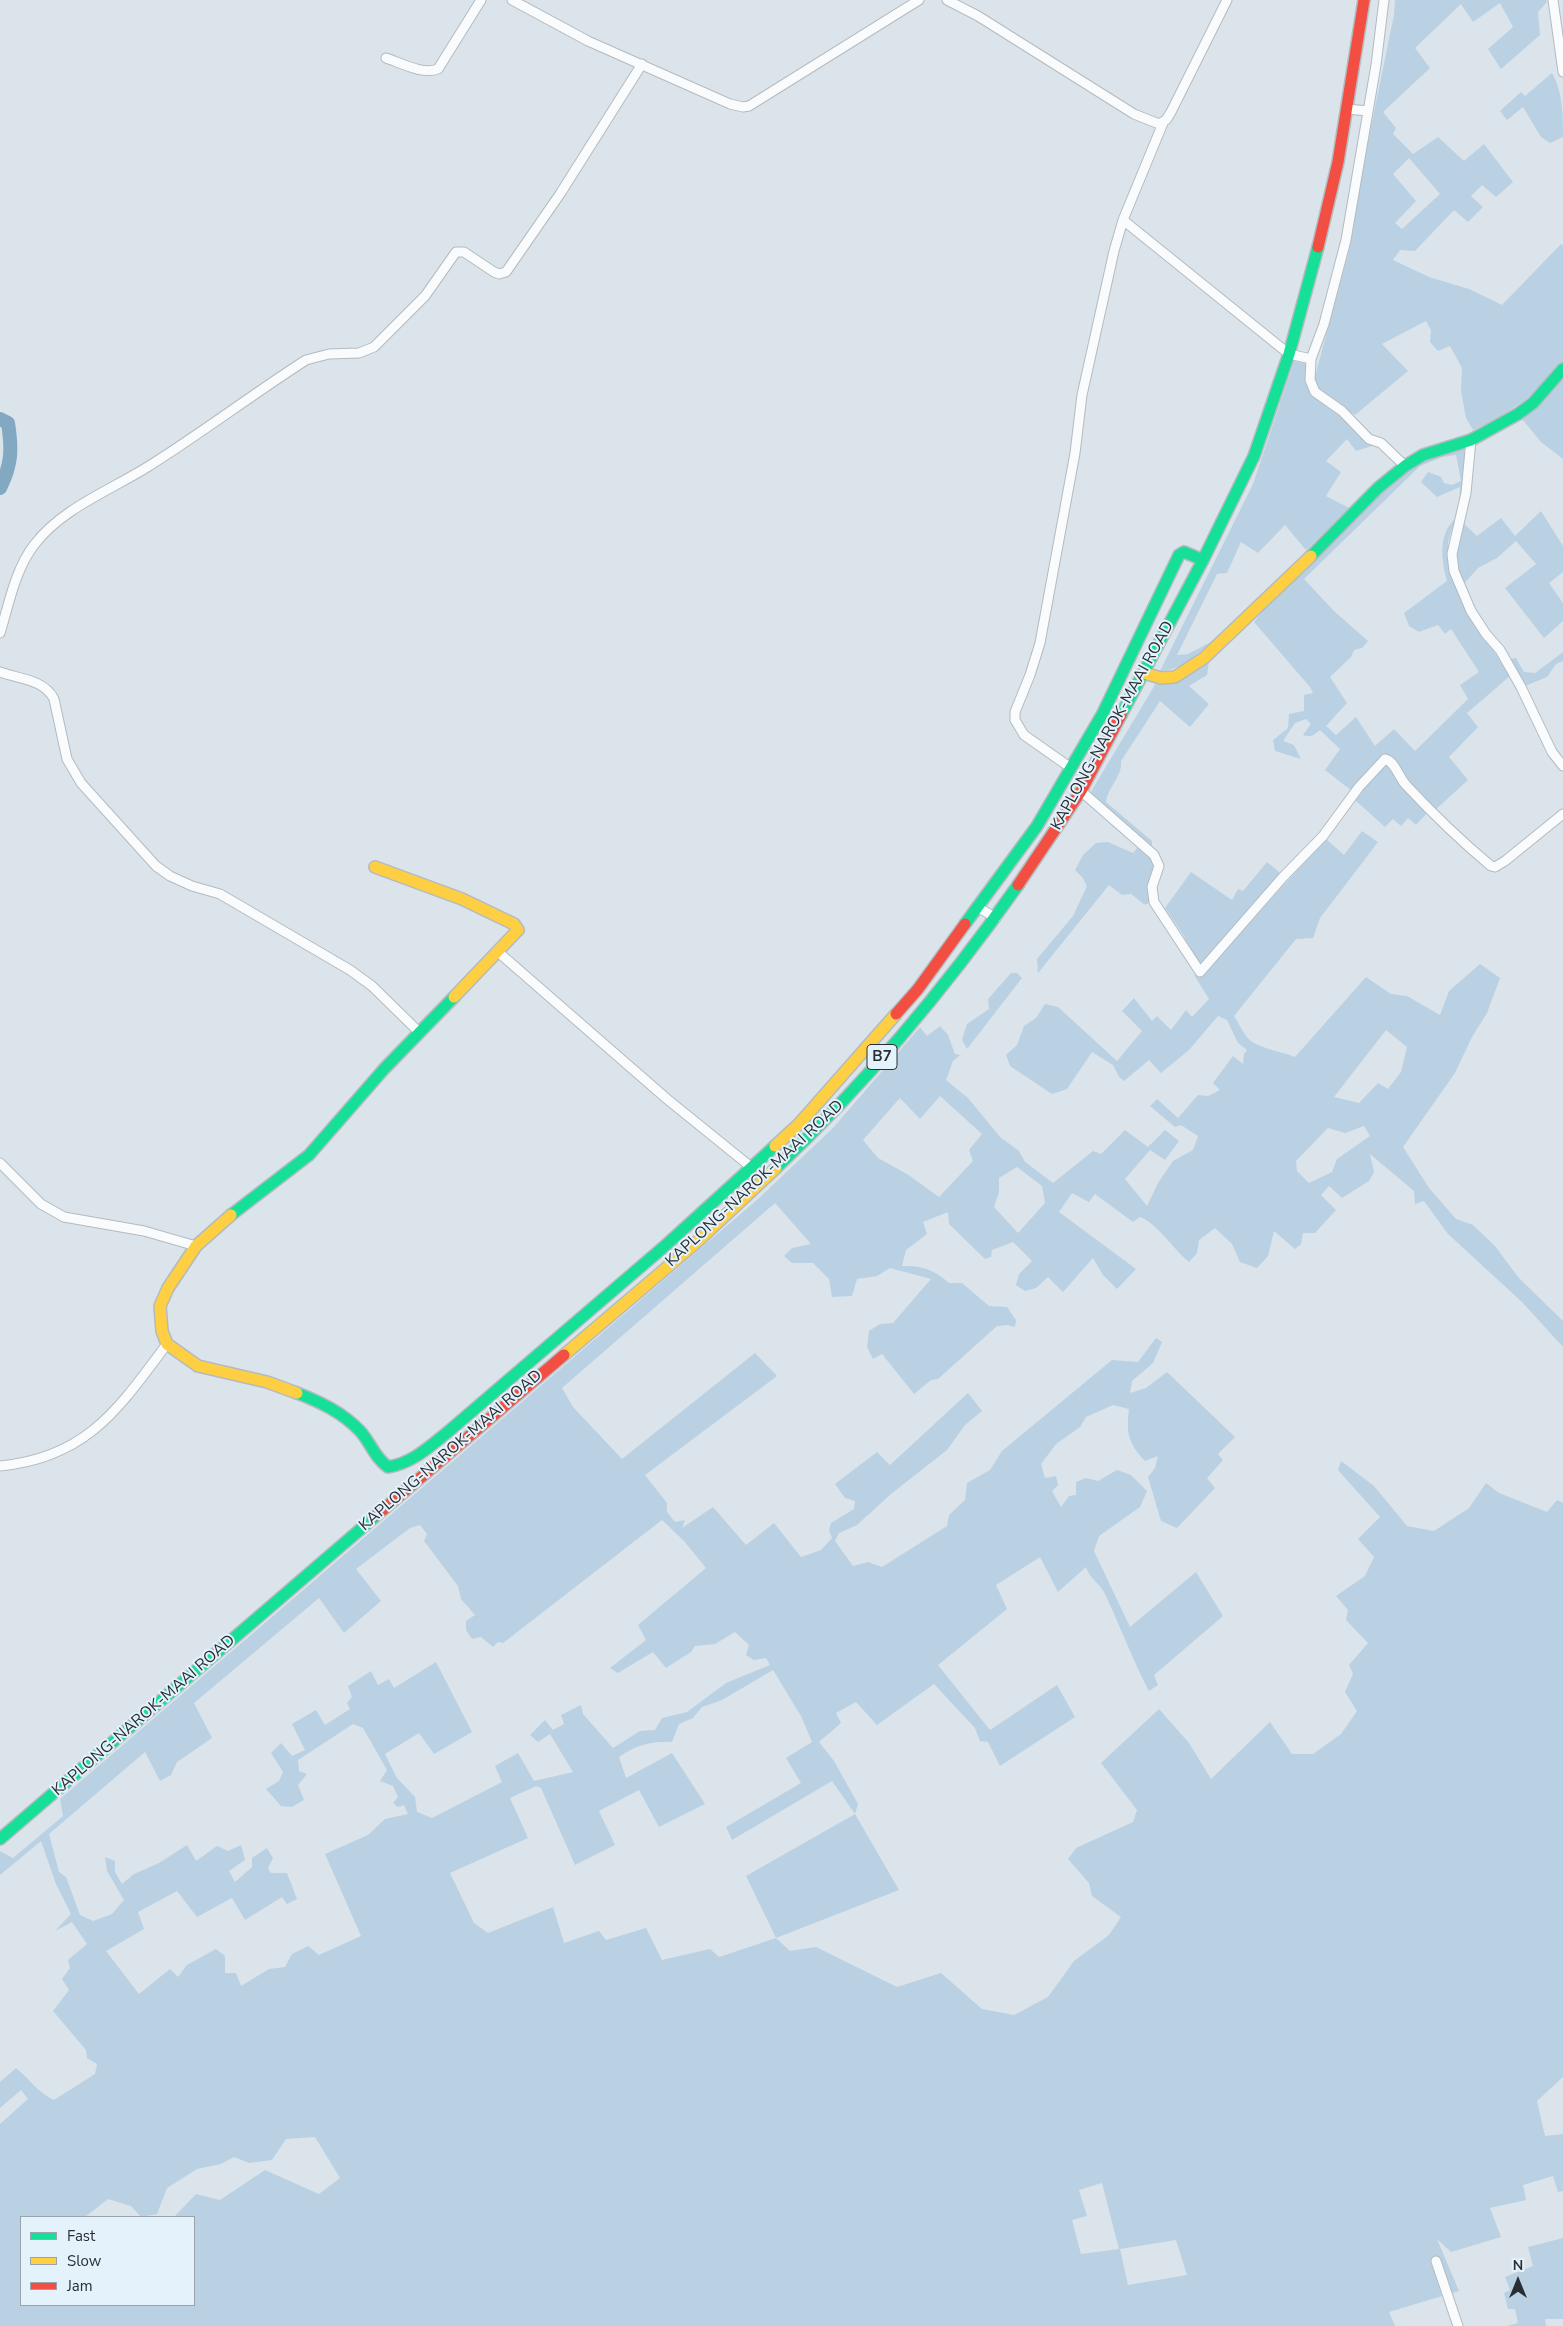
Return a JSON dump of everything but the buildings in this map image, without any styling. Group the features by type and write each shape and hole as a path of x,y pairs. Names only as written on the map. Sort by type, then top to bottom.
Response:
{"main road":[{"name":"KAPLONG-NAROK-MAAI ROAD","path":"0,1839 698,1241 826,1121 893,1044 996,918 1081,791 1144,673 1254,456 1289,354 1326,215 1347,109 1364,0"},
{"path":"1144,673 1161,678 1175,677 1204,658 1320,548 1378,488 1405,466 1423,455 1471,440 1533,402 1563,369"},
{"path":"375,867 462,899 514,924 518,930 419,1032 308,1155 238,1208 196,1246 168,1288 160,1306 162,1332 167,1344 198,1366 261,1380 312,1399 342,1414 361,1432 378,1460 388,1467 397,1466 426,1449 449,1431 666,1245 799,1124 918,989 1028,842 1103,713 1178,557 1184,552 1202,560"}],"street":[{"path":"386,58 416,68 438,69 481,0"},
{"path":"512,0 588,41 730,104 744,107 749,106 919,0"},
{"path":"947,0 978,16 1134,114 1149,122 1163,123"},
{"path":"1071,768 1024,735 1015,720 1015,712 1040,643 1070,481 1082,395 1114,250 1123,220 1163,123 1171,112 1227,0"},
{"path":"1384,0 1368,111 1346,240 1326,316 1311,359 1310,380 1315,392 1342,411 1369,439 1380,444 1405,466"},
{"path":"1553,0 1563,72"},
{"path":"0,633 26,558 35,544 51,528 72,512 151,465 306,360 329,354 359,353 374,347 424,296 456,252 464,252 494,272 500,274 506,272 560,194 642,64"},
{"path":"1347,109 1368,111"},
{"path":"1123,220 1289,354 1311,359"},
{"path":"1471,440 1466,493 1457,524 1452,554 1454,571 1471,611 1486,634 1500,650 1521,687 1552,752 1563,766"},
{"path":"0,672 35,683 49,690 54,699 67,759 81,782 156,866 170,876 192,886 220,894 350,970 372,986 419,1032"},
{"path":"1081,791 1154,855 1159,866 1152,887 1154,902 1200,972 1283,877 1323,836 1358,786 1385,759 1392,762 1403,781 1423,803 1491,866 1495,867 1505,861 1563,814"},
{"path":"979,908 996,918"},
{"path":"497,951 674,1104 751,1167"},
{"path":"879,1032 893,1044"},
{"path":"0,1163 40,1204 64,1217 144,1231 196,1246"},
{"path":"0,1466 42,1457 84,1438 108,1420 167,1344"},
{"path":"1436,2261 1458,2326"}],"shaded area":[{"path":"1395,0 1546,0 1547,2 1538,12 1540,35 1501,69 1488,49 1513,27 1500,3 1473,22 1461,4 1415,48 1430,68 1383,112 1396,128 1393,134 1413,154 1438,137 1464,161 1484,144 1513,182 1496,197 1482,185 1471,196 1483,207 1468,222 1454,210 1415,251 1400,250 1393,260 1429,277 1469,289 1502,305 1561,244 1563,246 1563,362 1533,394 1511,410 1473,430 1466,418 1461,391 1462,368 1450,346 1438,351 1430,342 1431,330 1426,321 1382,344 1408,371 1355,415 1318,390 1314,380 1350,247 1365,156 1394,15","holes":["1409,158 1440,194 1402,229 1395,223 1416,201 1393,174"]},
{"path":"1552,73 1560,96 1563,137 1550,143 1541,137 1523,107 1507,120 1500,111 1521,92 1525,96"},
{"path":"1294,361 1307,364 1306,381 1313,396 1344,419 1361,438 1375,445 1356,451 1347,439 1326,461 1341,472 1326,496 1349,508 1306,550 1285,525 1258,553 1241,542 1227,573 1217,574 1177,655 1188,654 1213,641 1182,665 1160,671 1253,484"},
{"path":"1563,379 1563,459 1541,442 1522,419 1554,390"},
{"path":"1455,448 1464,450 1467,461 1459,510 1460,487 1437,497 1421,482 1428,472 1441,477 1444,483 1452,485 1461,481 1456,455 1442,457 1420,466 1304,579 1334,611 1368,641 1362,648 1354,650 1351,657 1330,677 1347,703 1326,726 1336,735 1356,717 1375,746 1394,729 1415,751 1468,699 1460,685 1479,672 1451,629 1445,634 1438,625 1419,632 1409,626 1404,613 1447,581 1442,556 1443,540 1455,519 1448,542 1448,558 1467,611 1510,676 1467,713 1478,727 1449,757 1468,780 1434,811 1405,779 1394,758 1387,756 1352,791 1325,770 1340,749 1320,730 1312,736 1303,735 1311,724 1306,719 1295,723 1283,741 1294,745 1301,759 1275,751 1273,740 1288,728 1289,714 1304,711 1304,695 1313,693 1310,687 1254,622 1269,603 1408,468 1436,453"},
{"path":"1541,511 1563,546 1563,572 1549,583 1563,603 1563,621 1544,638 1505,588 1536,564 1516,541 1497,558 1478,568 1462,586 1455,557 1462,522 1477,536 1501,518 1515,536"},
{"path":"1563,652 1563,661 1556,664 1547,677 1525,686 1510,659 1516,658 1524,672 1535,673"},
{"path":"1209,661 1207,675 1189,686 1209,704 1190,727 1160,701 1121,761 1120,771 1107,797 1106,802 1152,841 1152,849 1089,795 1156,683 1179,681 1191,675"},
{"path":"1385,764 1390,766 1428,812 1416,825 1408,818 1401,826 1393,819 1385,827 1355,800 1380,766"},
{"path":"1362,831 1378,842 1320,918 1313,938 1296,939 1234,1016 1245,1035 1251,1041 1262,1047 1295,1057 1366,977 1391,994 1407,996 1440,1015 1449,991 1480,964 1500,978 1487,1013 1472,1037 1455,1073 1403,1147 1429,1188 1456,1219 1473,1225 1495,1246 1518,1277 1563,1321 1563,1347 1522,1302 1448,1234 1424,1201 1415,1204 1414,1191 1370,1154 1374,1172 1369,1181 1342,1198 1329,1186 1321,1195 1336,1210 1315,1233 1303,1233 1301,1244 1295,1249 1274,1231 1268,1256 1257,1268 1240,1262 1232,1244 1215,1228 1199,1240 1197,1253 1189,1262 1146,1220 1140,1217 1133,1222 1095,1194 1089,1202 1072,1193 1059,1212 1136,1269 1117,1289 1103,1275 1093,1258 1063,1292 1048,1277 1036,1288 1025,1291 1016,1285 1019,1274 1032,1261 1013,1242 992,1250 991,1257 985,1259 949,1224 948,1212 923,1222 927,1234 906,1250 902,1266 922,1268 933,1272 949,1283 962,1283 989,1306 1007,1307 1016,1320 1015,1327 1007,1325 997,1326 938,1379 931,1380 914,1394 882,1354 873,1359 867,1347 869,1331 880,1324 893,1323 931,1279 890,1268 877,1276 857,1279 852,1296 832,1297 829,1279 813,1263 792,1263 784,1256 792,1248 811,1244 775,1203 562,1388 573,1407 622,1459 755,1353 777,1376 645,1475 667,1503 667,1512 675,1522 685,1520 682,1528 713,1507 746,1545 774,1523 801,1557 821,1550 832,1538 829,1530 831,1523 854,1509 855,1501 845,1498 835,1484 877,1452 890,1465 968,1393 982,1411 965,1425 947,1450 891,1494 857,1525 839,1533 835,1541 853,1566 868,1562 882,1567 947,1526 949,1515 965,1500 967,1483 990,1470 1002,1451 1112,1360 1138,1362 1156,1338 1162,1342 1153,1363 1132,1381 1130,1393 1146,1388 1167,1372 1235,1437 1218,1454 1223,1460 1207,1478 1215,1488 1177,1528 1161,1521 1148,1477 1155,1468 1158,1456 1145,1461 1139,1455 1128,1431 1129,1409 1113,1405 1086,1417 1080,1427 1056,1444 1041,1464 1045,1478 1056,1476 1058,1485 1052,1491 1061,1507 1069,1496 1076,1495 1076,1482 1086,1478 1098,1481 1117,1470 1131,1475 1147,1491 1140,1507 1099,1536 1094,1551 1130,1627 1196,1572 1223,1616 1154,1675 1158,1685 1149,1691 1104,1592 1089,1574 1086,1567 1058,1592 1040,1557 996,1585 1007,1609 938,1665 990,1730 1057,1685 1075,1717 1000,1766 988,1742 980,1741 975,1728 934,1684 877,1725 856,1702 836,1713 841,1723 819,1742 834,1761 858,1804 855,1814 832,1781 732,1840 726,1827 801,1783 786,1758 812,1742 801,1716 773,1670 722,1700 702,1707 693,1718 679,1724 672,1742 644,1745 632,1749 619,1757 626,1778 672,1753 705,1804 659,1827 639,1790 599,1811 615,1845 575,1865 541,1788 536,1786 510,1798 528,1838 450,1873 474,1923 488,1933 553,1907 564,1943 599,1931 606,1940 646,1928 662,1960 710,1949 719,1957 776,1938 790,1951 816,1947 897,1987 941,1973 982,2009 1014,2015 1048,1997 1074,1961 1109,1935 1121,1917 1092,1896 1089,1883 1068,1859 1076,1848 1133,1822 1137,1810 1101,1763 1159,1709 1189,1743 1211,1779 1270,1722 1292,1754 1313,1754 1341,1734 1357,1711 1345,1692 1353,1674 1349,1665 1368,1643 1346,1620 1348,1610 1336,1596 1365,1576 1374,1557 1358,1539 1380,1517 1338,1470 1341,1461 1374,1486 1407,1526 1434,1531 1469,1508 1486,1483 1499,1493 1547,1512 1557,1500 1563,1503 1563,2077 1537,2101 1545,2136 1563,2134 1563,2191 1558,2192 1553,2176 1523,2185 1526,2200 1490,2208 1501,2237 1451,2252 1437,2239 1459,2291 1389,2312 1395,2326 0,2326 0,2124 28,2099 21,2090 0,2108 0,2082 16,2068 38,2089 54,2100 95,2074 97,2064 87,2058 86,2050 53,2011 69,1990 62,1979 70,1968 68,1960 87,1944 72,1922 55,1931 71,1914 56,1884 41,1841 0,1875 0,1851 13,1858 63,1816 60,1799 758,1199 833,1128 920,1027 927,1036 940,1026 948,1035 955,1054 960,1055 953,1061 946,1080 968,1098 1000,1137 1019,1151 1025,1162 1053,1183 1093,1151 1101,1154 1125,1130 1148,1147 1165,1130 1179,1141 1165,1160 1150,1150 1125,1179 1147,1206 1158,1183 1173,1161 1193,1150 1198,1136 1181,1125 1175,1127 1150,1106 1157,1099 1178,1118 1198,1095 1208,1096 1220,1090 1213,1083 1233,1056 1243,1064 1244,1054 1247,1050 1238,1043 1227,1020 1218,1016 1189,1050 1161,1073 1149,1060 1124,1081 1119,1077 1113,1065 1092,1052 1067,1089 1052,1094 1010,1066 1006,1055 1017,1045 1024,1026 1036,1018 1045,1004 1058,1007 1117,1061 1142,1031 1122,1011 1134,998 1152,1021 1157,1016 1171,1030 1186,1010 1192,1017 1209,999 1194,975 1200,976 1326,839 1344,855","holes":["1386,1030 1407,1047 1401,1072 1388,1089 1378,1083 1359,1103 1334,1097","940,1096 982,1134 969,1150 973,1161 939,1197 907,1174 878,1158 863,1140 900,1098 920,1119","1364,1126 1370,1136 1337,1159 1332,1172 1309,1183 1297,1171 1296,1161 1328,1128 1345,1133","1017,1167 1042,1186 1045,1203 1018,1233 994,1207 999,1192 999,1178","662,1520 684,1541 706,1568 638,1625 646,1640 610,1668 618,1673 653,1652 666,1668 691,1652 695,1646 715,1644 735,1632 749,1645 746,1655 754,1660 766,1658 770,1665 726,1683 687,1712 662,1718 655,1730 640,1731 613,1748 583,1714 581,1705 561,1715 564,1724 553,1730 545,1720 530,1735 538,1742 550,1734 573,1772 534,1781 518,1753 495,1766 502,1782 432,1818 417,1812 415,1797 397,1778 385,1754 419,1733 434,1754 472,1732 436,1662 394,1688 389,1679 378,1685 371,1671 348,1686 352,1697 347,1703 350,1709 325,1725 316,1710 292,1724 305,1750 292,1756 281,1743 271,1753 283,1772 279,1781 266,1789 281,1806 292,1807 304,1800 298,1785 307,1774 299,1771 298,1760 353,1724 363,1728 387,1770 380,1781 393,1786 398,1797 393,1803 398,1807 404,1805 408,1814 385,1819 368,1835 325,1854 361,1936 319,1955 308,1946 292,1954 285,1967 269,1969 241,1986 236,1973 225,1973 225,1956 216,1949 187,1965 178,1977 170,1969 139,1994 106,1951 144,1929 138,1912 177,1891 197,1917 232,1898 245,1920 282,1897 287,1904 297,1899 287,1873 271,1873 268,1868 273,1858 267,1848 252,1858 252,1867 235,1882 229,1871 245,1860 241,1845 228,1851 217,1846 196,1861 187,1845 159,1863 134,1874 122,1884 115,1872 115,1861 105,1857 107,1871 124,1900 112,1914 93,1921 80,1915 66,1877 59,1872 49,1834 145,1752 160,1781 171,1775 177,1762 212,1738 194,1703 319,1598 344,1633 381,1601 356,1569 410,1528 420,1525 427,1534 424,1541 458,1586 461,1599 475,1615 466,1621 466,1630 472,1639 481,1637 493,1647 498,1642 503,1643","1102,2183 1119,2249 1081,2254 1072,2220 1087,2216 1079,2190","1176,2240 1187,2275 1128,2285 1120,2249"]},
{"path":"1108,842 1133,853 1139,846 1152,856 1155,865 1147,889 1150,902 1145,905 1131,894 1122,895 1109,885 1038,973 1037,959 1073,916 1087,886 1075,870 1083,855 1096,843"},
{"path":"1267,862 1280,873 1202,966 1197,964 1184,936 1165,908 1191,872 1232,900 1238,889 1243,891"},
{"path":"1011,973 1017,973 1022,978 967,1049 962,1040 967,1024 989,1009 988,999"},
{"path":"855,1814 899,1890 776,1938 746,1876"},
{"path":"1563,2238 1563,2319 1545,2319 1546,2326 1507,2326 1518,2323 1515,2309 1508,2309 1504,2293 1510,2290 1505,2277 1533,2266 1528,2247"}],"waterway":[{"path":"0,419 8,423 10,441 9,464 0,488"}],"traffic: fast":[{"path":"1121,715 1203,560 1254,456 1289,354 1318,247"},
{"path":"1311,556 1378,488 1405,466 1423,455 1471,440 1518,414 1533,403 1563,369"},
{"path":"965,924 1037,826 1103,713 1179,555 1184,552 1203,560"},
{"path":"776,1168 842,1102 934,997 1018,885"},
{"path":"231,1215 309,1155 384,1069 454,997"},
{"path":"297,1393 322,1404 346,1418 360,1431 379,1459 388,1467 413,1458 449,1431 666,1245 775,1146"},
{"path":"0,1839 377,1515"}],"traffic: slow":[{"path":"1144,673 1161,678 1175,677 1204,658 1311,556"},
{"path":"375,867 462,899 514,924 518,930 454,997"},
{"path":"775,1146 799,1124 896,1014"},
{"path":"564,1355 698,1241 776,1168"},
{"path":"231,1215 196,1246 168,1288 160,1306 162,1331 167,1344 198,1366 267,1382 297,1393"}],"traffic: jam":[{"path":"1318,247 1338,162 1364,0"},
{"path":"1018,885 1081,791 1121,715"},
{"path":"896,1014 918,989 965,924"},
{"path":"377,1515 564,1355"}]}
